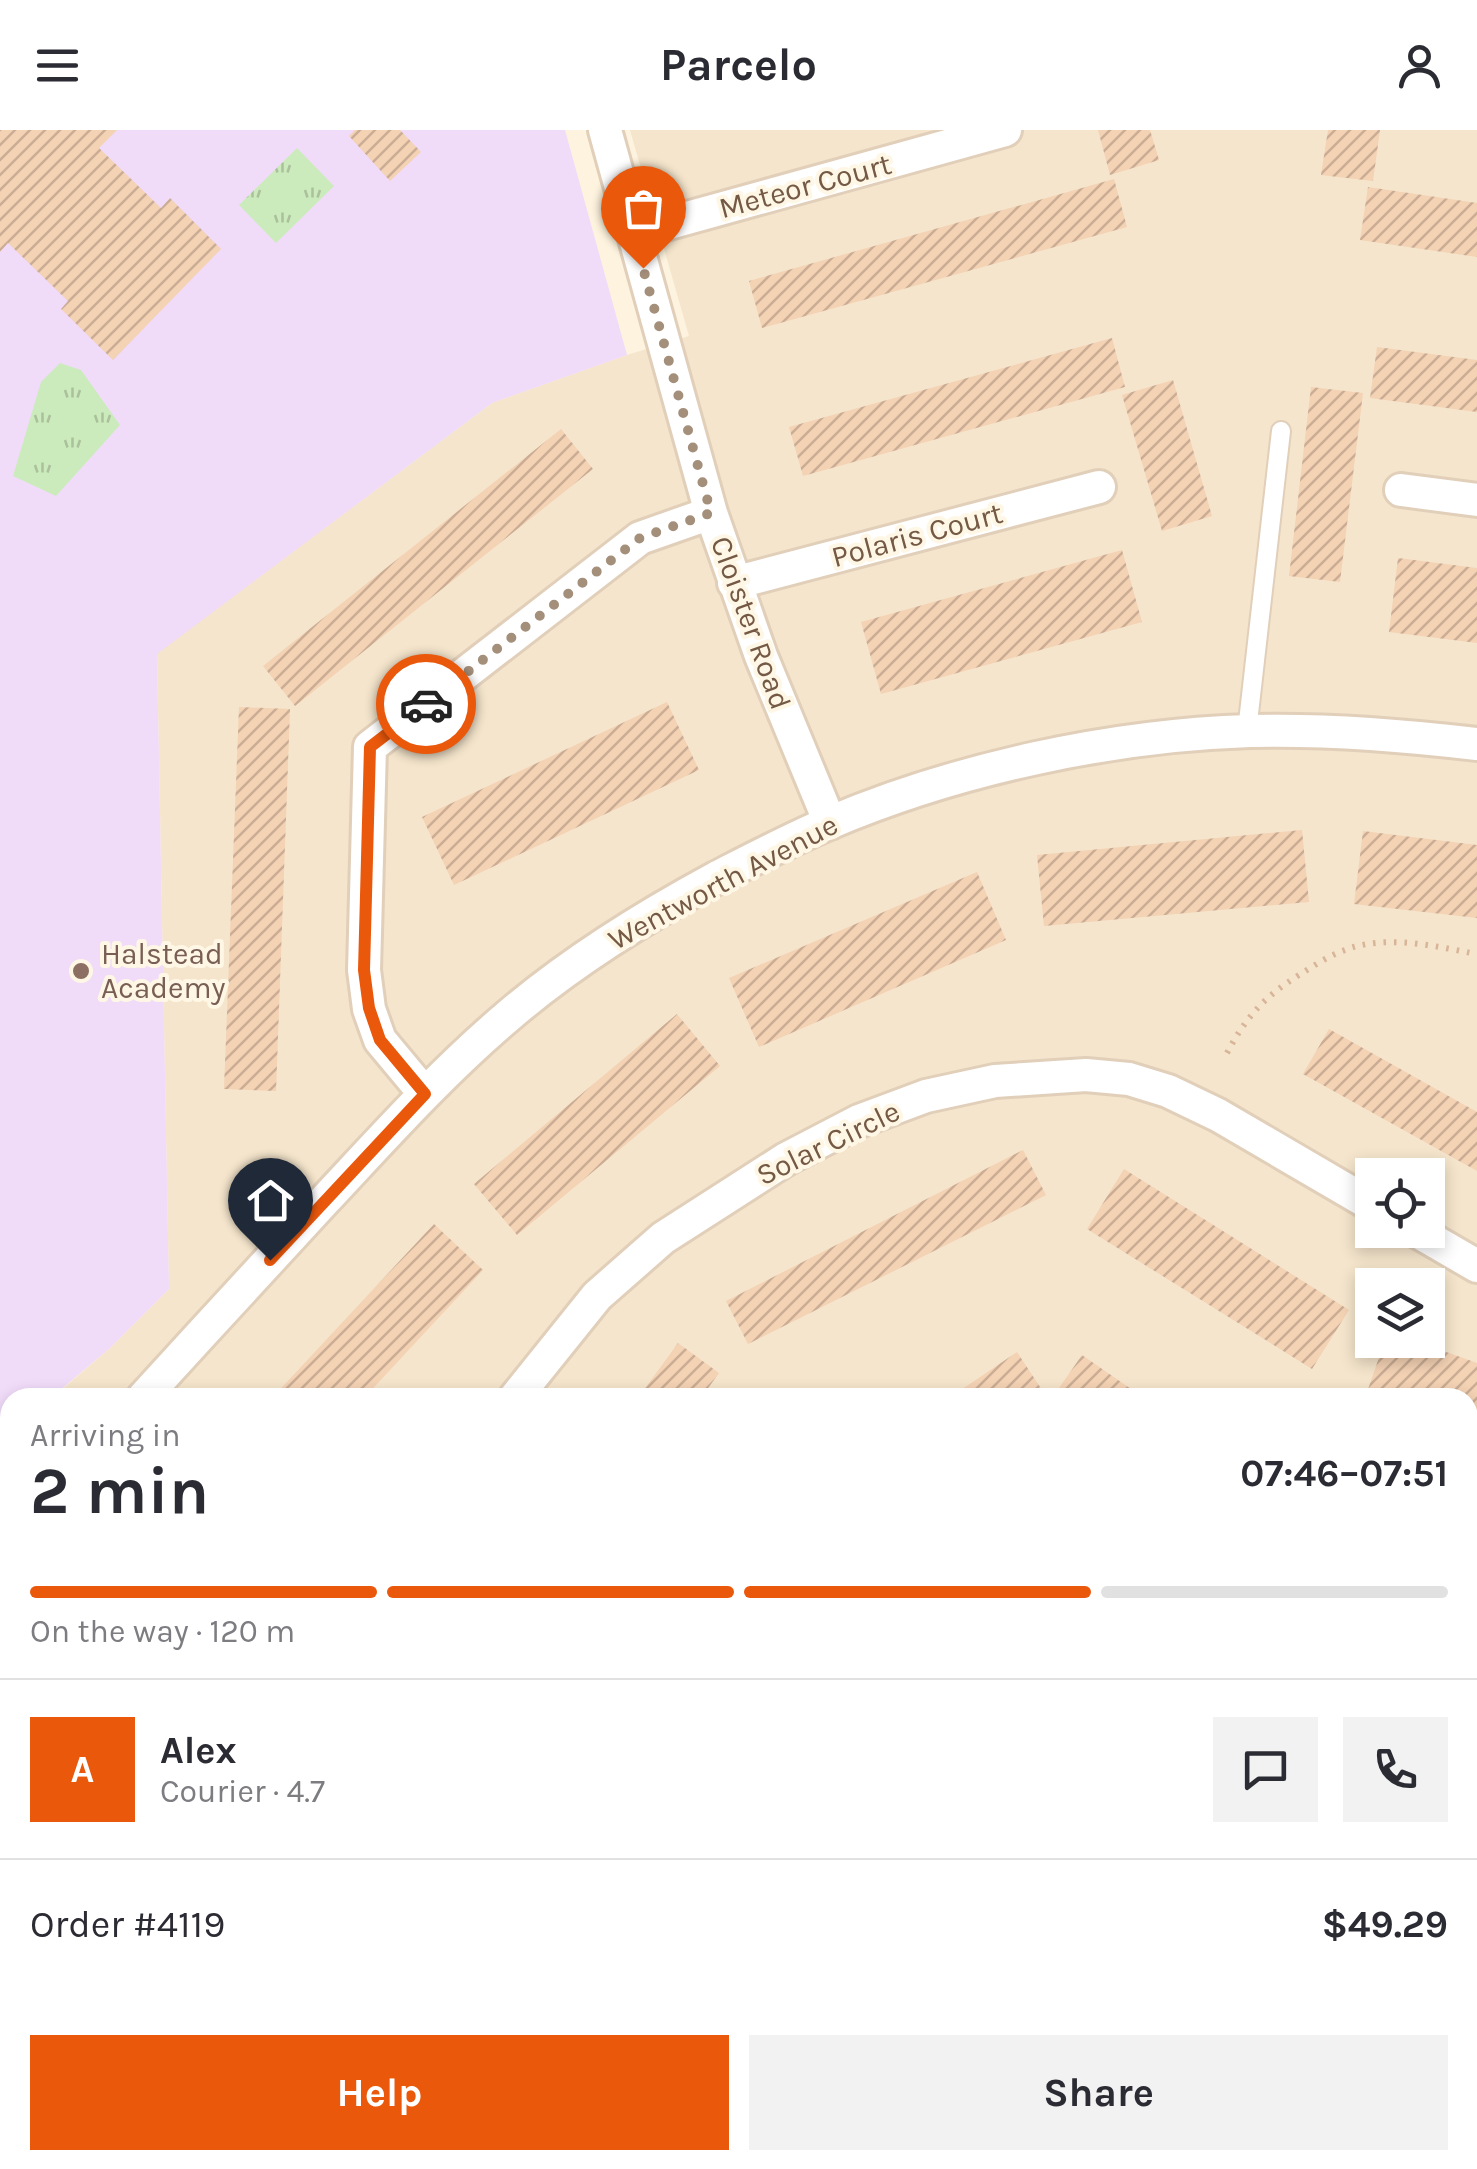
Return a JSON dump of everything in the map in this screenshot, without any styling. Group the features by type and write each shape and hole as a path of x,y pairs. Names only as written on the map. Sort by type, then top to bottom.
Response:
{"street":[{"name":"Cloister Road","path":"605,130 711,513 785,716 830,823"},
{"name":"Meteor Court","path":"633,233 915,142 1005,130"},
{"name":"Polaris Court","path":"734,583 1099,487"},
{"path":"1402,490 1477,500"},
{"path":"425,1094 380,1040 369,1008 364,970 370,747 640,538 711,513"},
{"name":"Wentworth Avenue","path":"152,1388 425,1094 506,1018 608,941 746,862 830,823 916,792 1074,750 1247,731 1337,731 1477,744"},
{"name":"Solar Circle","path":"523,1388 598,1296 663,1238 786,1159 844,1129 926,1096 996,1081 1086,1076 1129,1079 1168,1091 1218,1115 1355,1195"},
{"path":"1445,1247 1477,1266"}],"lane":[{"path":"1247,731 1280,432"}],"path":[{"path":"1227,1053 1260,1002 1343,950 1366,945 1423,944 1477,954"}],"shaded area":[{"name":"Halstead Academy","path":"0,130 565,130 627,355 492,403 157,654 169,1289 63,1388 0,1388"},
{"path":"630,130 1477,130 1477,1388 64,1388 169,1289 157,653 492,403 689,336"}],"green space":[{"path":"297,148 334,186 276,243 239,205"},
{"path":"60,363 81,370 120,425 56,496 13,476 41,382"}],"building":[{"path":"0,130 117,130 99,148 161,208 170,198 221,249 113,360 61,309 68,301 8,243 0,252"},
{"path":"355,130 400,130 421,152 390,181 349,136"},
{"path":"1098,130 1150,130 1159,160 1110,175"},
{"path":"1328,130 1380,130 1373,181 1321,175"},
{"path":"1114,179 1127,227 762,328 749,281"},
{"path":"1368,187 1477,203 1477,257 1360,240"},
{"path":"1112,338 1125,387 803,476 789,427"},
{"path":"1377,347 1477,360 1477,412 1370,398"},
{"path":"1173,380 1212,516 1162,531 1122,395"},
{"path":"1311,387 1363,393 1340,582 1289,576"},
{"path":"561,429 593,469 295,706 263,666"},
{"path":"1122,550 1142,622 881,694 861,622"},
{"path":"1398,558 1477,568 1477,643 1389,632"},
{"path":"667,702 699,770 454,885 422,817"},
{"path":"239,707 290,709 276,1091 224,1089"},
{"path":"1302,830 1309,902 1044,926 1037,855"},
{"path":"1363,831 1477,845 1477,918 1354,904"},
{"path":"977,872 1006,940 759,1047 729,978"},
{"path":"677,1014 720,1066 517,1235 474,1184"},
{"path":"1329,1029 1477,1112 1477,1171 1303,1074"},
{"path":"1023,1150 1046,1195 748,1344 726,1301"},
{"path":"1124,1169 1349,1310 1312,1369 1087,1229"},
{"path":"434,1224 483,1270 373,1388 281,1388"},
{"path":"678,1343 719,1373 708,1388 645,1388"},
{"path":"1017,1352 1041,1388 964,1388"},
{"path":"1445,1352 1477,1363 1477,1388 1368,1388 1379,1358 1445,1358"},
{"path":"1082,1355 1130,1388 1059,1388"}],"way so far":[{"path":"426,704 640,538 711,513 643,268"}],"place":[{"name":"Halstead Academy","path":"81,971"}],"route":[{"path":"270,1260 425,1094 380,1040 369,1008 364,970 370,747 426,704"}]}
